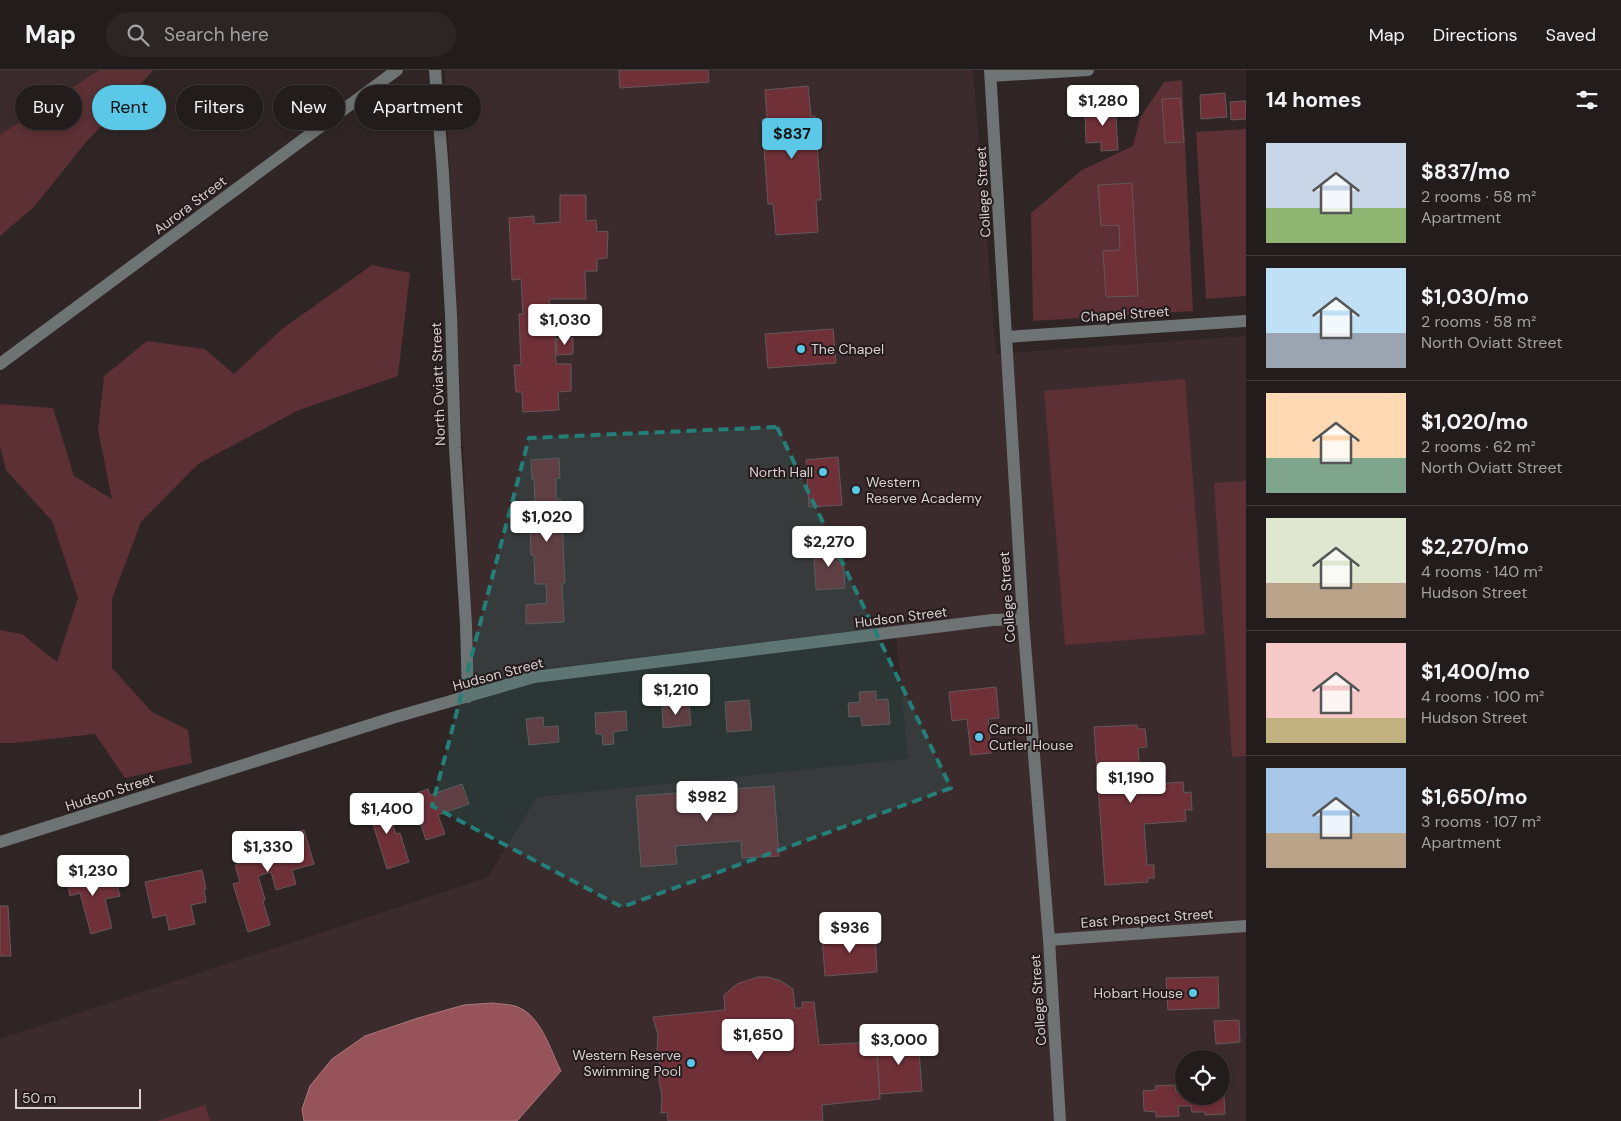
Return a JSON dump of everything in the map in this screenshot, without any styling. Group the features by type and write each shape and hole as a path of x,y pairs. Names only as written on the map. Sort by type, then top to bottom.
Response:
{"street":[{"name":"Aurora Street","path":"0,364 397,70"},
{"name":"North Oviatt Street","path":"436,70 451,315 455,448 466,624 468,697"},
{"path":"990,73 1088,70"},
{"name":"College Street","path":"990,73 1022,618 1049,940 1060,1121"},
{"name":"Chapel Street","path":"1006,337 1246,321"},
{"name":"Hudson Street","path":"0,842 392,718 534,677 992,620 1022,618"},
{"name":"East Prospect Street","path":"1049,940 1246,926"}],"highlighted area":[{"path":"777,427 951,788 622,907 432,806 529,438"}],"shaded area":[{"path":"0,70 99,70 76,85 15,85 15,125 0,135"},
{"path":"99,70 153,70 140,85 92,85 92,130 98,130 34,207 0,236 0,135 15,125 15,130 82,130 82,85 76,85"},
{"name":"Western Reserve Academy","path":"445,70 973,70 996,354 1246,336 1246,1121 0,1121 0,1039 488,877 537,797 908,759 895,626 540,669 486,681 479,677 474,669 448,130 481,130 481,85 446,85"},
{"path":"1182,80 1193,311 1033,321 1031,213 1082,170 1133,146 1140,118 1164,82"},
{"path":"1246,129 1246,296 1206,299 1196,132"},
{"path":"372,265 410,273 398,376 299,410 198,464 141,522 112,599 112,668 152,712 188,730 192,763 125,778 95,734 0,743 0,630 22,634 57,662 78,598 52,521 6,470 0,446 0,404 53,408 74,476 112,499 98,430 104,376 147,341 205,349 234,374 282,329"},
{"path":"1185,379 1205,634 1065,645 1044,391"},
{"path":"1246,481 1246,756 1232,757 1214,483"},
{"path":"492,1003 515,1006 524,1010 532,1017 544,1034 561,1071 517,1121 304,1121 302,1109 310,1086 332,1059 365,1036 464,1005"},
{"path":"205,1105 210,1121 157,1121"}],"building":[{"path":"619,70 708,70 709,82 620,88"},
{"path":"808,86 811,116 815,116 821,200 816,200 818,232 776,235 773,204 768,204 762,121 762,119 767,119 765,90"},
{"path":"1225,93 1227,117 1201,119 1200,95"},
{"path":"1180,98 1184,142 1165,143 1162,99"},
{"path":"1246,101 1246,119 1231,120 1230,102"},
{"path":"1101,103 1115,103 1118,150 1101,151 1101,142 1086,143 1085,112 1102,111"},
{"path":"1132,183 1138,296 1106,297 1103,251 1120,250 1119,225 1101,226 1098,185"},
{"path":"560,195 586,195 586,221 596,220 597,232 608,231 607,258 597,259 597,271 585,271 586,299 549,299 551,313 554,314 556,364 571,364 571,391 558,392 559,410 523,412 522,392 516,392 514,365 521,365 519,314 523,314 521,279 512,280 509,218 534,216 534,224 560,222"},
{"name":"The Chapel","path":"833,329 836,363 768,368 765,334"},
{"path":"573,338 573,354 557,355 556,339"},
{"name":"North Hall","path":"838,457 842,505 809,507 806,460"},
{"path":"559,458 560,478 556,479 556,499 561,499 565,583 562,583 564,622 526,624 526,605 547,603 546,584 535,584 534,555 531,555 531,501 535,501 531,460"},
{"path":"842,545 845,588 816,590 813,547"},
{"name":"Carroll Cutler House","path":"996,687 999,718 988,719 991,753 971,755 967,719 952,721 949,692"},
{"path":"876,691 876,700 888,699 890,724 862,726 861,716 849,717 848,703 860,702 859,692"},
{"path":"749,700 752,730 727,732 725,702"},
{"path":"689,704 691,725 663,728 662,707"},
{"path":"626,711 627,730 613,732 614,744 603,745 602,734 596,734 595,713"},
{"path":"543,717 544,727 558,726 559,742 529,745 526,719"},
{"path":"1137,725 1138,729 1145,729 1147,747 1138,748 1141,785 1183,782 1184,793 1191,792 1192,810 1185,810 1186,821 1144,824 1147,865 1154,865 1154,878 1147,878 1148,882 1105,885 1094,727"},
{"path":"462,784 469,804 438,815 445,834 426,840 411,795 428,789 430,795"},
{"path":"774,786 779,856 742,858 741,841 675,846 677,864 641,867 636,796"},
{"path":"385,801 396,834 400,833 409,862 387,869 372,821 367,823 362,808"},
{"path":"304,830 314,864 292,870 296,884 276,890 271,872 258,876 270,925 248,932 233,884 240,882 235,865 244,862 239,843 250,840 252,845"},
{"path":"98,866 103,885 116,881 120,896 105,899 112,928 91,934 80,893 70,896 65,875"},
{"path":"202,870 206,889 204,889 206,902 191,905 195,924 169,930 166,915 153,918 145,882"},
{"path":"0,906 8,906 11,956 0,956"},
{"path":"875,933 877,972 825,976 822,937"},
{"path":"758,977 768,977 781,981 793,989 795,1008 802,1008 802,1002 814,1002 819,1045 876,1042 880,1099 822,1105 823,1121 668,1121 667,1112 661,1113 662,1097 657,1050 658,1035 653,1017 725,1010 724,995 737,984"},
{"name":"Hobart House","path":"1218,977 1219,1008 1168,1010 1166,978"},
{"path":"1239,1020 1240,1042 1216,1044 1214,1021"},
{"path":"918,1038 922,1091 880,1094 876,1042"},
{"path":"1175,1085 1175,1105 1224,1105 1225,1114 1205,1115 1205,1112 1192,1112 1191,1106 1178,1106 1179,1116 1156,1117 1156,1112 1144,1111 1143,1091 1156,1090 1155,1086"}],"place":[{"name":"The Chapel","path":"801,349"},
{"name":"North Hall","path":"823,472"},
{"name":"Western Reserve Academy","path":"856,490"},
{"name":"Carroll Cutler House","path":"979,737"},
{"name":"Hobart House","path":"1193,993"},
{"name":"Western Reserve Swimming Pool","path":"691,1063"}]}
